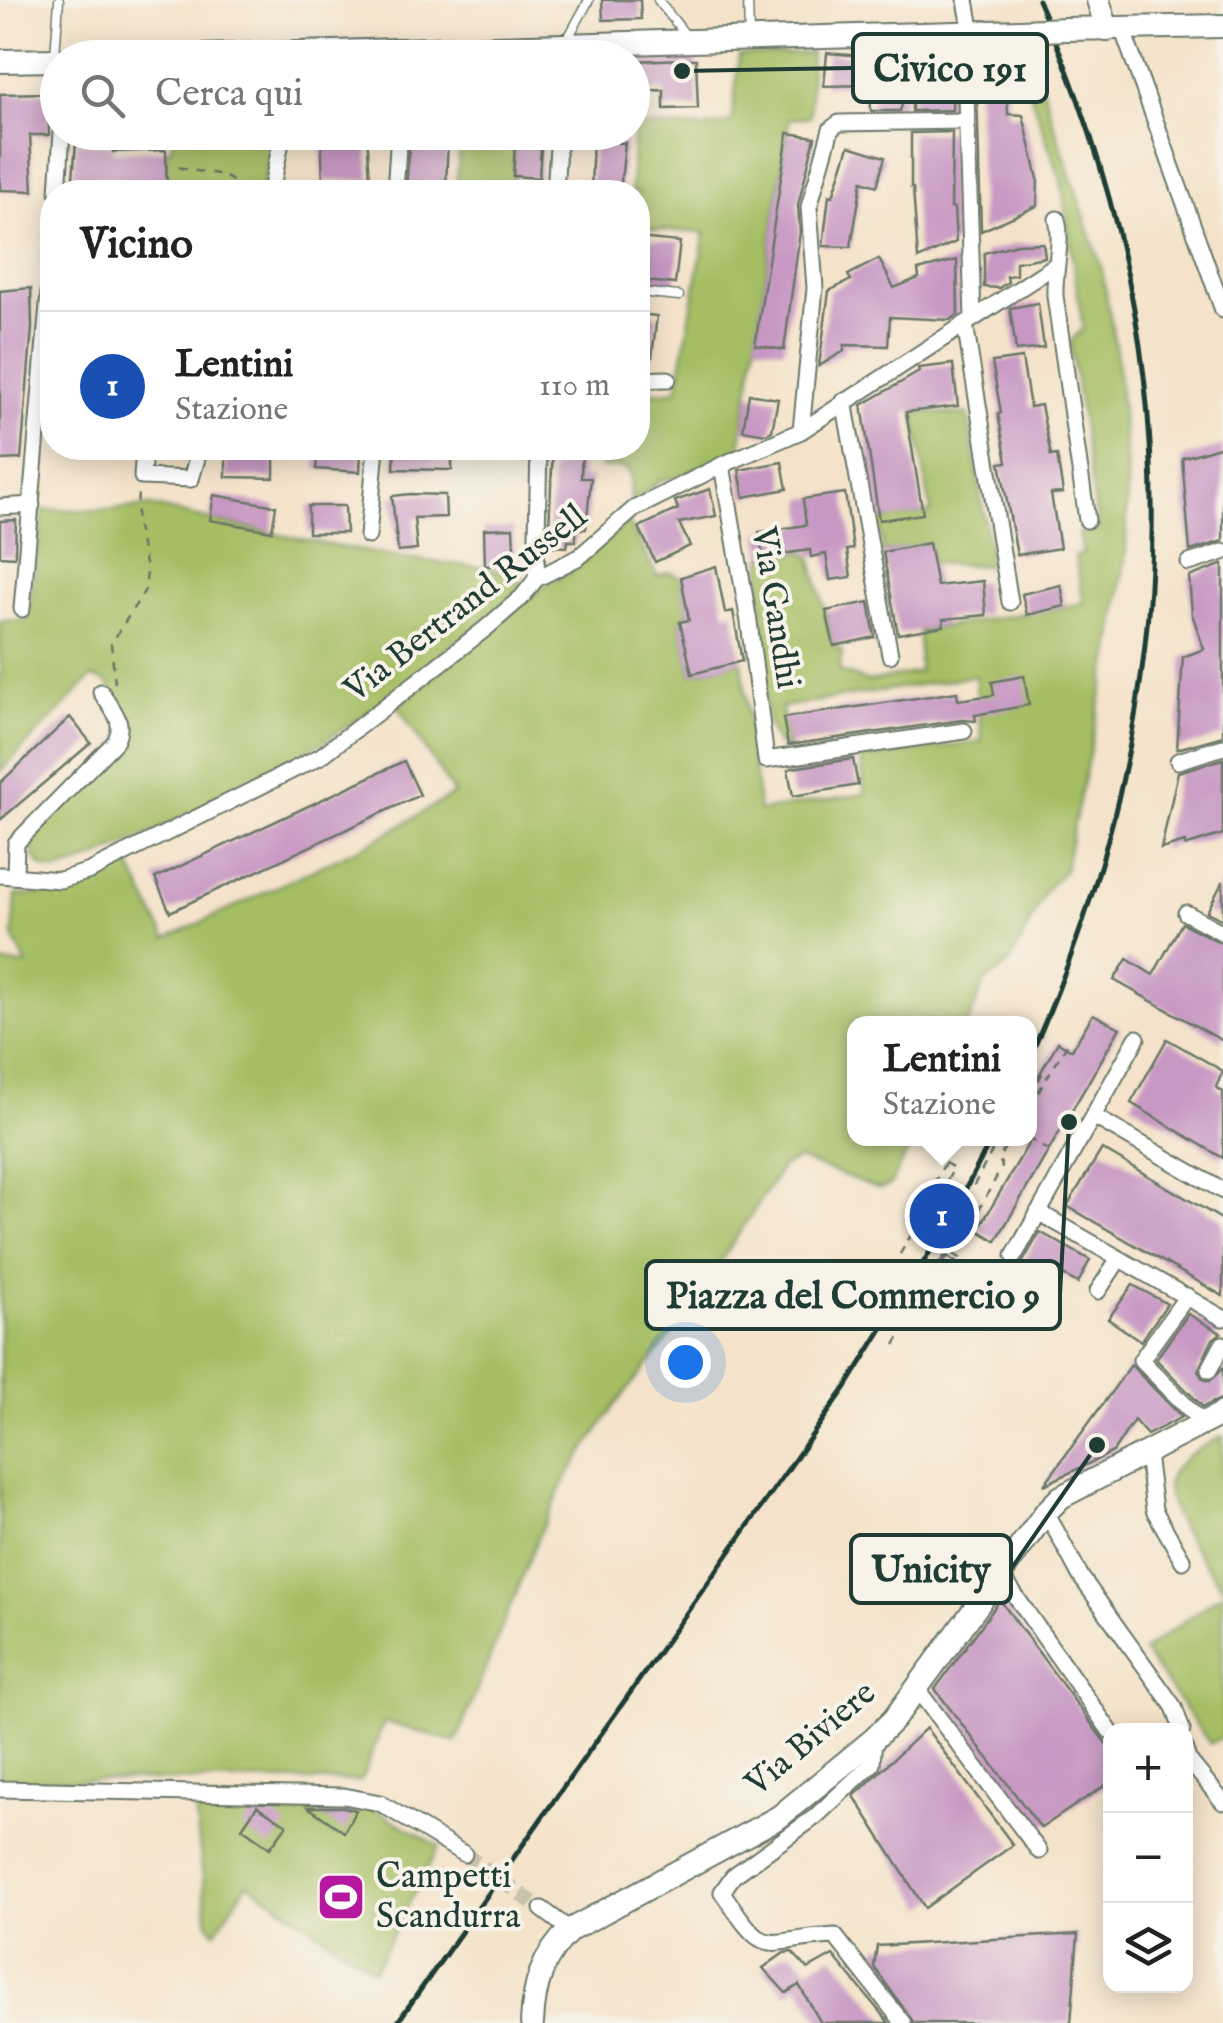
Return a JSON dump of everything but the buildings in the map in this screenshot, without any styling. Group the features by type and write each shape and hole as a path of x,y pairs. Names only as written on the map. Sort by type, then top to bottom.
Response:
{"main road":[{"path":"1098,0 1115,28"},
{"path":"650,44 1115,28 1222,30"},
{"path":"0,61 40,60"},
{"name":"Via Biviere","path":"532,2023 540,1969 552,1947 570,1930 779,1817 874,1740 1061,1497 1213,1418"}],"street":[{"path":"966,0 968,321 1010,602"},
{"path":"1115,28 1223,310"},
{"path":"801,432 815,288 809,207 831,129 839,123 965,121"},
{"path":"59,180 61,150"},
{"path":"273,180 279,150"},
{"path":"396,180 398,150"},
{"path":"556,180 558,150"},
{"path":"1057,220 1061,236 1054,266 1087,520"},
{"name":"Via Bertrand Russell","path":"7,876 60,880 90,871 321,756 485,629 522,597 536,579 579,557 634,509 722,465 801,432 1054,266"},
{"path":"650,380 668,379"},
{"path":"844,401 890,656"},
{"path":"22,608 40,452"},
{"path":"143,460 142,477 191,480 197,460"},
{"path":"368,536 375,460"},
{"path":"536,579 539,460"},
{"name":"Via Gandhi","path":"722,465 749,622 766,760 964,731"},
{"path":"0,507 32,505"},
{"path":"1189,564 1223,552"},
{"path":"7,876 16,843 114,743 121,731 120,721 100,692"},
{"path":"1178,760 1223,747"},
{"path":"1186,913 1223,933"},
{"path":"1014,1256 1044,1216 1067,1161 1137,1038"},
{"path":"1093,1116 1223,1191"},
{"path":"1044,1216 1223,1318"},
{"path":"1098,1291 1119,1259"},
{"path":"1187,1296 1141,1360 1213,1418"},
{"path":"1209,1370 1223,1344"},
{"path":"1147,1454 1154,1510 1184,1561"},
{"path":"1046,1512 1081,1577 1174,1707 1180,1723"},
{"path":"1000,1574 1104,1723"},
{"path":"917,1689 1040,1851"},
{"path":"874,1740 872,1764 816,1817 733,1876 722,1892 752,1936 768,1945 835,1936 903,2023"},
{"path":"1193,1765 1223,1802"},
{"path":"0,1789 356,1797 380,1803 464,1854"},
{"path":"542,1908 570,1930"}],"lane":[{"path":"57,40 59,0"},
{"path":"570,40 589,0"},
{"path":"658,0 691,41"},
{"path":"748,0 749,39"},
{"path":"650,293 679,296"}],"path":[{"path":"179,166 191,172 222,174 232,180"},
{"path":"113,710 116,688 111,644 145,590 147,574 136,522 142,477"},
{"path":"1047,1093 1038,1092 1069,1041"},
{"path":"1037,1084 1042,1074 1047,1077"},
{"path":"1037,1143 1067,1161"},
{"path":"951,1274 960,1258 940,1247 995,1146"},
{"path":"895,1345 1002,1167 999,1158 1006,1146"},
{"path":"919,1220 934,1188 944,1163 954,1168 918,1233 910,1228 934,1188"},
{"path":"934,1188 941,1192"},
{"path":"859,1323 914,1230"}],"green space":[{"path":"811,53 810,117 789,119 740,449 675,478 661,480 631,503 630,473 624,468 601,467 601,460 650,460 650,393 677,390 705,233 650,229 650,180 632,180 633,150 650,150 650,126 703,128 732,122 739,55"},
{"path":"1031,54 1102,270 1117,357 1127,472 1126,552 1111,651 1064,871 1047,888 1010,963 984,983 971,1016 847,1016 847,1146 910,1146 890,1185 880,1189 798,1159 782,1167 678,1327 613,1408 567,1477 537,1539 456,1742 384,1722 361,1781 0,1780 0,963 27,965 13,937 16,895 75,887 128,861 166,939 376,840 454,794 398,706 545,585 569,573 628,521 657,576 670,572 681,577 688,612 680,622 692,674 742,661 759,811 865,794 861,759 982,741 975,676 782,707 788,748 778,745 769,725 766,704 761,570 763,557 802,551 811,557 834,646 842,651 839,671 868,682 919,672 919,631 1084,603 1075,556 1083,554 1079,533 1098,528 1070,342 1083,329 1061,180 1017,57"},
{"path":"166,150 271,150 264,180 167,180"},
{"path":"459,150 515,150 514,180 457,180"},
{"path":"914,411 968,415 992,566 933,563 929,544 883,552 879,520 931,512"},
{"path":"150,506 355,550 522,576 517,591 501,607 384,700 310,750 138,839 71,867 47,869 35,858 31,836 94,779 101,764 123,739 129,721 107,682 92,677 0,772 0,621 27,620 44,510"},
{"path":"1223,1436 1223,1588 1177,1519 1168,1490 1169,1479 1178,1465"},
{"path":"1223,1593 1223,1737 1210,1744 1143,1651"},
{"name":"Campetti Scandurra","path":"205,1801 365,1804 439,1846 374,1970 248,1883 215,1932 208,1923 195,1807"}],"tunnel":[{"path":"464,1854 542,1909"}],"railway":[{"path":"1037,1039 1082,925 1120,793 1143,661 1152,529 1146,397 1125,265 1089,133 1038,0"},
{"path":"397,2023 846,1387 949,1221 988,1146"}],"place":[{"name":"Civico 191","path":"682,71"},
{"name":"Piazza del Commercio 9","path":"1069,1122"},
{"name":"Lentini","path":"942,1216"},
{"name":"Unicity","path":"1097,1445"},
{"name":"Campetti Scandurra","path":"341,1897"}]}
